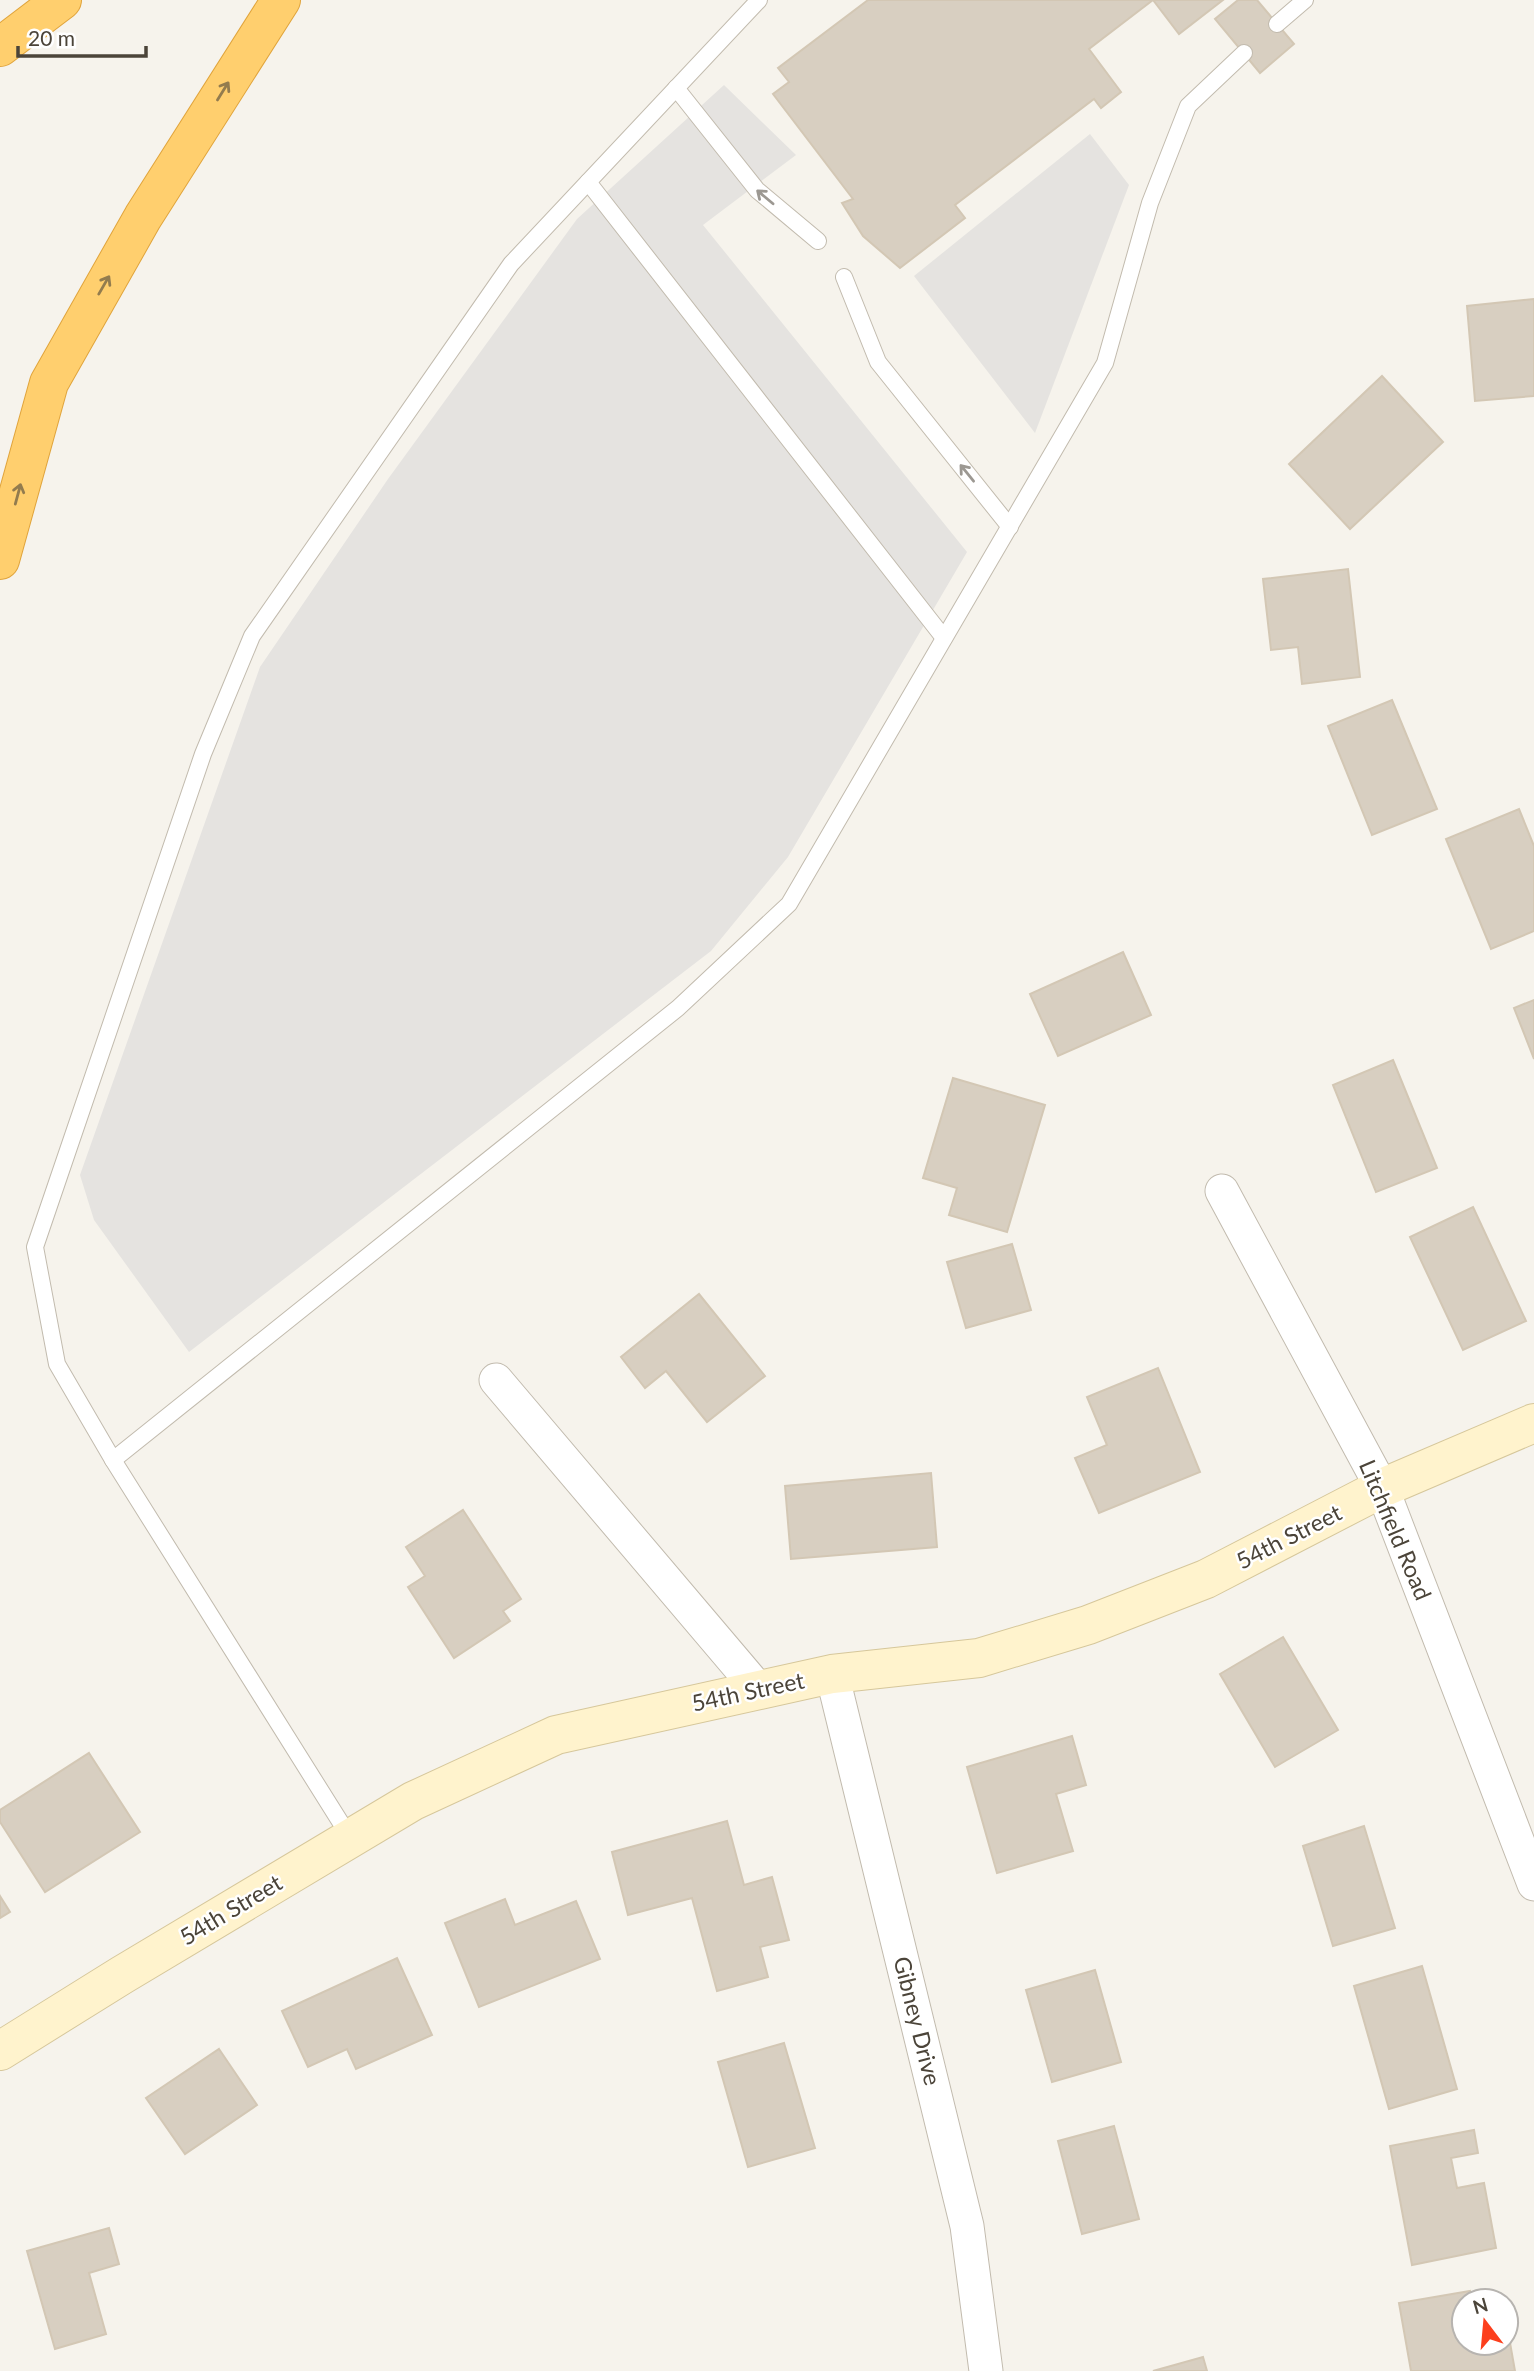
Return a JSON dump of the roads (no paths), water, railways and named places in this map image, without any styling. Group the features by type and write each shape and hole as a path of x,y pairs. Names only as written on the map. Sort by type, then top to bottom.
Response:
{"highway":[{"path":"0,47 62,0"},
{"path":"0,560 49,383 143,217 281,0"}],"main road":[{"name":"54th Street","path":"0,2051 413,1801 556,1735 832,1674 979,1658 1088,1625 1206,1579 1382,1488 1534,1423"}],"street":[{"name":"Litchfield Road","path":"1222,1191 1382,1488 1534,1884"},
{"path":"496,1380 759,1690"},
{"name":"Gibney Drive","path":"832,1674 967,2226 986,2371"}],"lane":[{"path":"351,1839 113,1460 57,1364 35,1247 203,754 252,636 511,264 759,0"},
{"path":"1277,24 1305,0"},
{"path":"113,1460 678,1008 789,904 1105,363 1150,204 1188,106 1244,53"},
{"path":"676,88 757,190 818,240"},
{"path":"588,182 944,638"},
{"path":"844,276 878,362 1010,527"}]}
